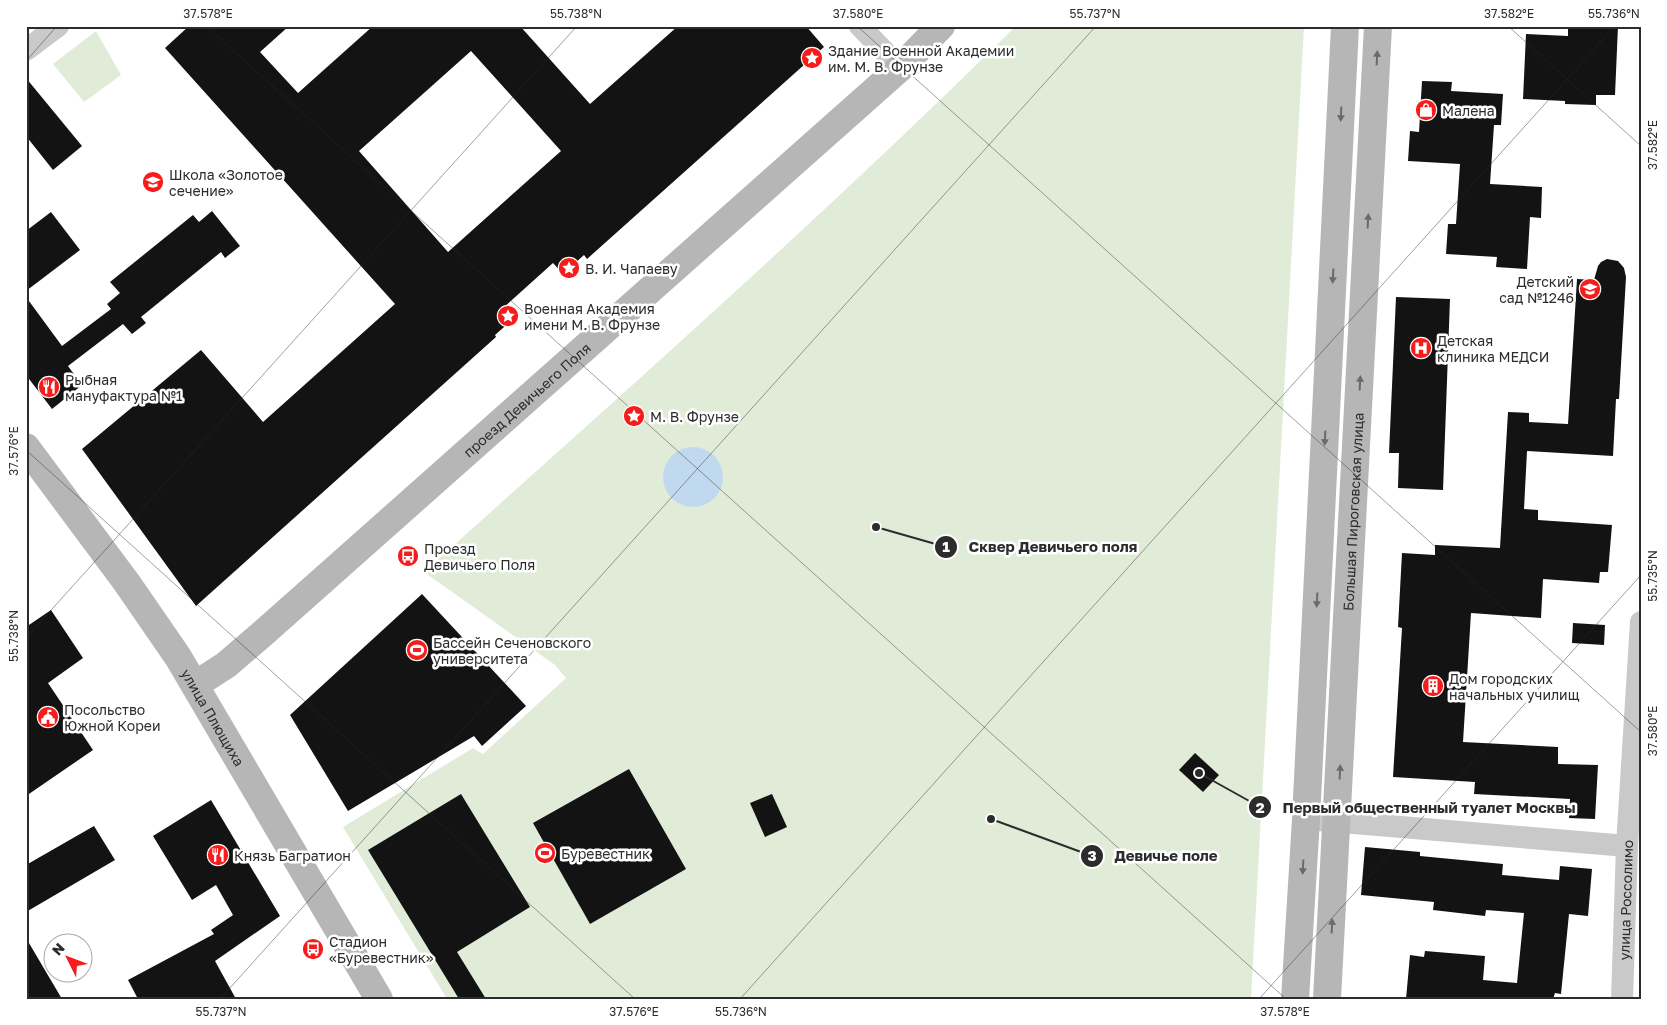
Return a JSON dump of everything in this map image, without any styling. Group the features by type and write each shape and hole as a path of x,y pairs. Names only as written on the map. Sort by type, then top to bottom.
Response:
{"main road":[{"name":"проезд Девичьего Поля","path":"195,685 226,664 261,635 900,68 941,26"},
{"path":"1295,999 1306,819 1345,26"},
{"name":"Большая Пироговская улица","path":"1327,999 1378,26"},
{"name":"улица Плющиха","path":"26,447 126,583 195,685 380,999"}],"street":[{"path":"26,50 58,26"},
{"path":"860,26 900,68"},
{"name":"улица Россолимо","path":"1622,999 1627,846 1641,622"},
{"path":"1306,819 1627,846"}],"green space":[{"path":"1016,26 1304,26 1251,999 447,999 343,827 473,748 483,754 566,678 555,665 424,572 797,235"},
{"path":"96,31 121,75 84,102 53,64"}],"water":[{"path":"687,447 699,447 710,452 718,460 723,471 721,489 710,502 699,507 687,507 676,502 668,494 663,483 663,471 668,460 676,452"}],"building":[{"path":"189,26 289,26 260,52 298,93 373,26 520,26 590,104 678,26 806,26 824,47 587,259 584,255 563,274 553,263 502,309 512,320 495,335 496,337 196,606 82,449 201,350 263,422 395,304 165,48","holes":["471,51 561,151 448,252 359,151"]},
{"path":"1568,26 1618,26 1615,95 1596,95 1596,105 1565,104 1565,101 1523,99 1526,34 1568,36"},
{"path":"26,78 82,146 53,170 26,136"},
{"path":"1422,81 1452,82 1451,91 1503,94 1501,125 1494,125 1490,184 1542,187 1541,218 1530,217 1527,269 1496,267 1497,257 1446,254 1448,224 1456,224 1460,164 1408,161 1410,131 1419,132"},
{"path":"212,211 240,246 225,258 221,252 141,317 146,323 132,334 123,324 68,366 82,385 52,409 26,375 26,297 62,346 111,309 107,304 120,293 110,282 193,215 199,222"},
{"path":"51,212 80,250 26,291 26,231"},
{"path":"1607,259 1618,261 1624,268 1626,277 1619,399 1616,399 1613,456 1527,451 1524,509 1538,510 1538,520 1612,525 1608,572 1600,572 1599,583 1543,579 1541,618 1471,613 1463,742 1558,747 1558,764 1598,765 1595,819 1569,818 1570,799 1474,794 1475,782 1393,777 1402,628 1398,627 1402,553 1435,555 1435,545 1500,548 1508,412 1529,413 1529,422 1568,424 1577,279 1594,280 1598,266"},
{"name":"Детская клиника МЕДСИ","path":"1396,297 1450,299 1443,490 1398,488 1399,453 1389,453"},
{"name":"Бассейн Сеченовского университета","path":"422,594 526,706 482,746 474,736 348,811 290,715"},
{"name":"Посольство Южной Кореи","path":"51,610 83,658 48,683 93,750 26,796 26,627"},
{"path":"1573,623 1605,625 1604,645 1572,643"},
{"path":"1195,753 1219,775 1203,792 1179,770"},
{"path":"629,769 686,869 590,924 533,823"},
{"path":"461,794 530,907 457,952 486,999 459,999 368,850"},
{"path":"772,794 787,827 765,837 750,803"},
{"path":"211,800 280,916 215,961 236,999 138,999 128,980 214,934 211,930 233,915 216,885 192,900 153,836"},
{"path":"94,826 115,860 26,912 26,865"},
{"path":"1365,847 1420,852 1420,856 1503,864 1502,875 1559,880 1560,866 1592,869 1588,916 1569,914 1561,994 1555,993 1553,999 1406,999 1410,955 1424,957 1425,951 1485,956 1483,980 1517,983 1524,913 1486,910 1485,916 1433,910 1434,902 1361,895"},
{"path":"26,938 42,965 42,982 52,982 62,999 26,999"}],"place":[{"name":"Здание Военной Академии им. М. В. Фрунзе","path":"812,58"},
{"name":"Малена","path":"1426,110"},
{"name":"Школа «Золотое сечение»","path":"153,182"},
{"name":"В. И. Чапаеву","path":"569,268"},
{"name":"Детский сад №1246","path":"1590,289"},
{"name":"Военная Академия имени М. В. Фрунзе","path":"508,316"},
{"name":"Детская клиника МЕДСИ","path":"1421,348"},
{"name":"Рыбная мануфактура №1","path":"49,387"},
{"name":"М. В. Фрунзе","path":"634,416"},
{"name":"Сквер Девичьего поля","path":"876,527"},
{"name":"Проезд Девичьего Поля","path":"408,556"},
{"name":"Бассейн Сеченовского университета","path":"417,650"},
{"name":"Дом городских начальных училищ","path":"1433,686"},
{"name":"Посольство Южной Кореи","path":"48,717"},
{"name":"Первый общественный туалет Москвы","path":"1199,773"},
{"name":"Девичье поле","path":"991,819"},
{"name":"Буревестник","path":"545,853"},
{"name":"Князь Багратион","path":"218,855"},
{"name":"Стадион «Буревестник»","path":"313,949"}]}
